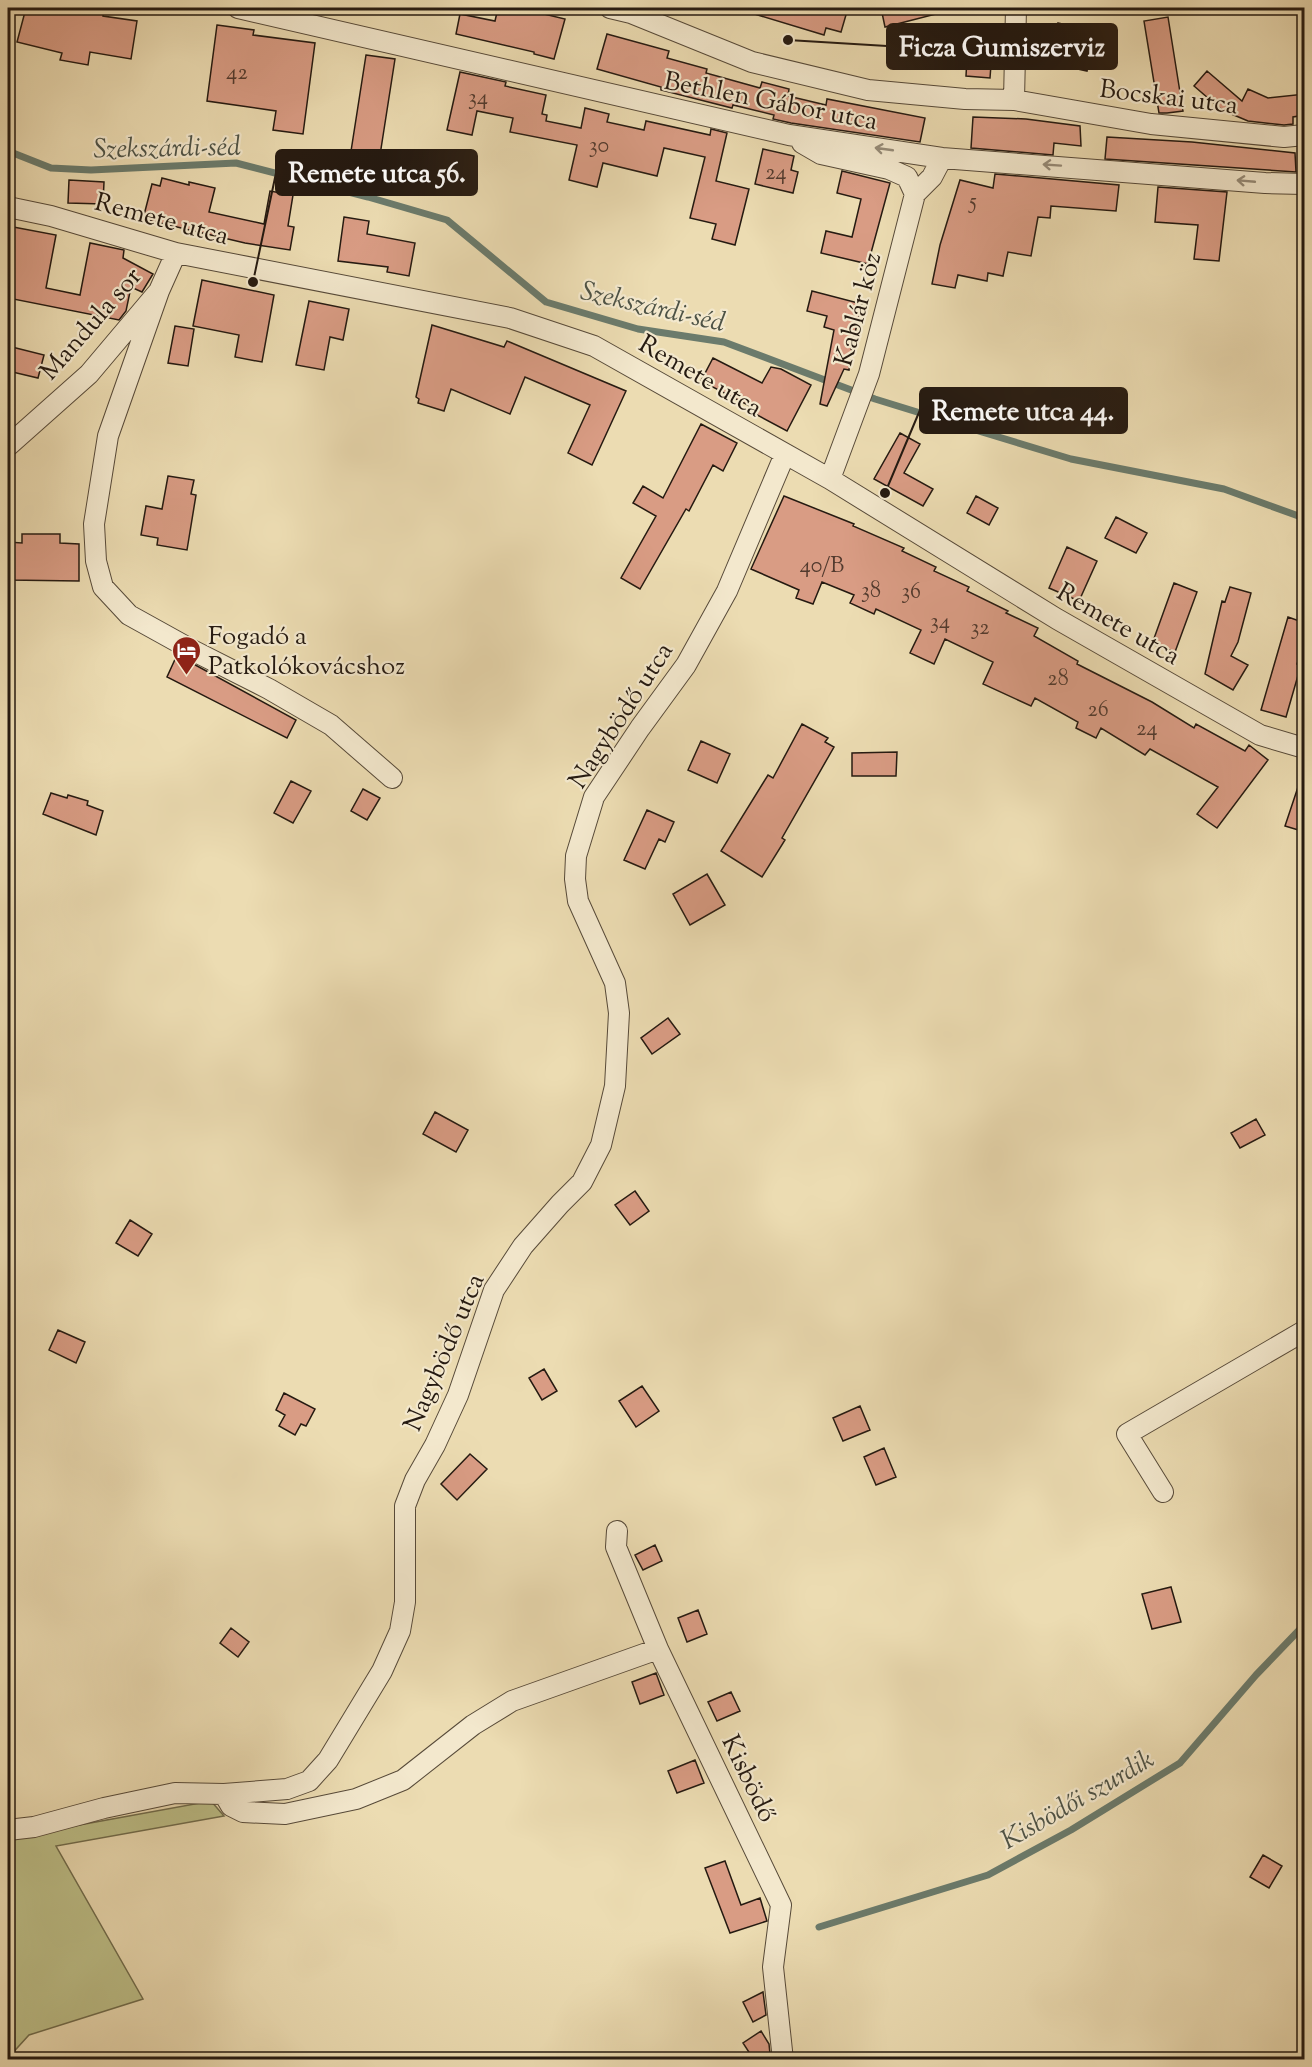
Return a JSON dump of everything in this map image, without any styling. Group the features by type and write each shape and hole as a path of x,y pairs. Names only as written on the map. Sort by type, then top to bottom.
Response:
{"street":[{"name":"Bethlen Gábor utca","path":"238,8 789,135 942,158 1265,183 1305,184"},
{"name":"Bocskai utca","path":"610,8 631,13 752,62 868,90 965,99 1014,100 1151,124 1284,136 1305,135"},
{"path":"1014,100 1016,8"},
{"path":"789,135 821,154 889,169 907,177 915,194"},
{"name":"Kablár köz","path":"830,479 869,374 915,194 932,177 942,158"},
{"name":"Remete utca","path":"8,207 51,216 176,253 510,318 594,346 830,479 1058,619 1260,735 1305,748"},
{"name":"Mandula sor","path":"8,446 89,374 159,291 176,253"},
{"path":"159,291 108,436 94,524 96,561 103,587 129,615 269,689 331,725 392,778"},
{"name":"Nagybödő utca","path":"8,1830 34,1827 176,1793 224,1794 287,1790 309,1781 328,1760 382,1671 400,1631 405,1602 405,1506 415,1480 435,1445 458,1395 494,1290 524,1246 582,1182 601,1145 615,1086 620,1013 615,983 578,902 575,879 576,856 594,796 686,665 727,591 785,454"},
{"path":"1163,1492 1127,1434 1305,1331"},
{"name":"Kisbödő","path":"617,1531 616,1547 658,1649 781,1905 773,1967 783,2060"},
{"path":"224,1794 231,1806 243,1812 285,1814 356,1799 403,1780 473,1725 512,1701 658,1649"}],"green space":[{"path":"211,1801 224,1816 56,1846 143,1999 29,2035 8,2058 8,1838"}],"building":[{"path":"26,8 104,8 103,16 137,21 131,59 90,52 88,65 60,60 62,53 17,42"},
{"path":"498,8 519,8 565,19 554,59 534,54 534,52 456,34 460,14 495,21"},
{"path":"749,8 848,8 841,32 826,28 824,35 748,12"},
{"path":"881,8 935,8 936,14 885,27"},
{"path":"1168,17 1183,111 1159,113 1144,21"},
{"path":"1058,23 1095,31 1087,71 1050,63"},
{"path":"217,25 254,30 253,35 315,43 303,134 273,130 276,111 207,101"},
{"path":"922,32 961,33 961,36 993,38 990,78 966,76 967,58 921,56"},
{"path":"607,34 669,51 667,58 707,69 706,73 760,88 762,82 789,89 788,96 826,105 827,99 925,118 920,142 773,119 774,115 733,105 732,108 661,90 661,87 597,69"},
{"path":"366,55 395,59 378,168 349,164"},
{"path":"1207,71 1242,101 1248,89 1268,98 1305,94 1305,115 1293,117 1293,124 1284,125 1248,121 1222,110 1194,86"},
{"path":"460,72 506,82 505,86 546,95 542,114 547,115 546,121 581,128 585,108 609,114 607,122 644,130 646,121 710,135 711,129 727,133 716,181 749,189 735,245 712,239 716,224 690,218 705,157 664,148 657,176 603,163 597,187 569,180 577,145 510,132 513,118 477,111 472,135 447,130"},
{"path":"973,117 1026,119 1080,126 1081,146 1054,143 1053,155 971,148"},
{"path":"1107,137 1192,142 1295,153 1296,172 1105,159"},
{"path":"763,149 794,156 791,170 798,172 793,193 755,184"},
{"path":"842,171 890,183 868,264 821,253 826,231 852,237 861,199 837,193"},
{"path":"995,174 1119,185 1116,211 1051,206 1050,218 1038,217 1031,256 1008,252 1003,276 988,273 987,281 958,275 955,288 932,284 940,245 960,180 993,188"},
{"path":"162,178 189,185 189,182 215,188 209,212 264,224 270,191 293,195 288,226 294,227 290,250 245,243 143,219 152,184 160,186"},
{"path":"69,180 104,182 103,204 68,203"},
{"path":"1158,187 1227,192 1219,261 1194,259 1198,225 1155,222"},
{"path":"344,217 369,221 367,234 415,243 409,276 387,272 388,267 338,261"},
{"path":"8,226 56,235 46,288 80,295 90,243 124,250 123,258 153,274 142,292 131,287 126,311 119,320 8,298"},
{"path":"202,280 274,295 262,362 235,357 239,335 193,326"},
{"path":"812,291 862,304 851,349 849,370 844,369 827,406 820,404 834,330 824,327 827,316 807,311"},
{"path":"309,301 349,309 343,340 330,337 324,370 296,365"},
{"path":"432,325 504,347 507,341 626,391 592,465 568,453 590,405 525,377 510,414 451,389 444,411 418,403 419,399 416,397"},
{"path":"175,326 194,329 188,366 168,363"},
{"path":"8,346 44,355 38,378 8,371"},
{"path":"713,358 762,383 771,367 781,369 811,385 787,431 748,410 750,406 701,381"},
{"path":"701,424 737,443 723,471 713,465 689,511 686,509 640,589 621,578 656,516 633,503 643,486 663,498"},
{"path":"900,433 920,444 904,473 933,489 923,506 874,479"},
{"path":"168,476 194,480 191,494 196,495 187,550 157,545 158,538 141,535 146,506 162,509"},
{"path":"784,496 854,524 853,526 904,548 902,551 936,567 934,571 969,587 967,591 1038,628 1034,636 1078,661 1077,664 1152,702 1194,728 1196,724 1245,751 1249,745 1268,760 1217,828 1197,814 1218,787 1150,749 1145,755 1101,728 1096,738 1076,728 1078,722 1035,698 1031,706 983,684 993,662 945,639 934,664 910,653 921,630 876,609 874,614 850,603 854,595 822,582 813,604 796,598 799,590 751,569"},
{"path":"976,496 998,508 989,525 967,513"},
{"path":"1116,517 1147,533 1136,553 1105,538"},
{"path":"22,534 60,534 60,543 79,544 79,581 8,580 8,542 22,543"},
{"path":"1067,547 1097,561 1079,601 1049,588"},
{"path":"1174,583 1197,592 1175,652 1152,644"},
{"path":"1230,587 1251,593 1238,642 1231,656 1248,665 1233,690 1205,674 1222,601 1225,602"},
{"path":"1288,617 1305,623 1305,640 1297,664 1301,665 1286,717 1261,710"},
{"path":"177,655 296,720 287,738 167,677"},
{"path":"802,724 828,738 825,742 834,747 782,838 785,840 762,877 721,851 768,775 773,778"},
{"path":"701,741 730,754 717,783 688,770"},
{"path":"897,752 896,776 852,776 852,753"},
{"path":"1301,778 1305,778 1305,832 1285,826"},
{"path":"291,781 311,791 293,823 274,813"},
{"path":"363,789 380,798 367,820 351,811"},
{"path":"51,793 88,801 87,805 103,811 96,835 43,814"},
{"path":"647,810 674,822 665,842 659,839 645,869 624,860"},
{"path":"707,874 725,905 690,925 673,894"},
{"path":"668,1018 680,1034 652,1054 641,1038"},
{"path":"435,1112 468,1130 456,1152 423,1134"},
{"path":"1256,1119 1265,1135 1240,1148 1231,1133"},
{"path":"635,1191 649,1211 630,1225 615,1205"},
{"path":"130,1220 152,1234 138,1256 116,1243"},
{"path":"58,1330 85,1342 76,1363 49,1350"},
{"path":"544,1369 557,1391 542,1400 529,1378"},
{"path":"642,1386 659,1411 636,1427 619,1401"},
{"path":"284,1393 315,1409 306,1426 301,1424 295,1435 279,1426 285,1415 276,1410"},
{"path":"860,1406 870,1430 843,1441 833,1418"},
{"path":"884,1448 896,1477 876,1485 864,1457"},
{"path":"470,1454 487,1469 457,1500 441,1484"},
{"path":"655,1545 662,1561 643,1570 635,1555"},
{"path":"1171,1587 1181,1622 1152,1629 1142,1594"},
{"path":"698,1610 707,1634 687,1642 678,1618"},
{"path":"231,1628 249,1642 238,1657 220,1643"},
{"path":"656,1673 664,1695 640,1704 632,1682"},
{"path":"731,1692 740,1711 717,1721 708,1702"},
{"path":"695,1760 704,1783 677,1793 668,1771"},
{"path":"1263,1855 1282,1866 1269,1888 1250,1877"},
{"path":"725,1861 741,1905 760,1898 767,1921 730,1933 705,1868"},
{"path":"763,1992 766,2015 753,2022 743,2002"},
{"path":"761,2031 769,2044 770,2054 763,2060 754,2060 743,2043"}],"waterway":[{"name":"Szekszárdi-séd","path":"8,151 51,168 91,170 236,163 368,197 447,220 546,302 638,329 724,342 875,399 982,432 1071,459 1224,489 1304,518"},
{"name":"Kisbödői szurdik","path":"819,1927 988,1875 1071,1830 1180,1763 1256,1675 1304,1625"}],"place":[{"name":"Ficza Gumiszerviz","path":"788,40"},
{"name":"Remete utca 56.","path":"253,282"},
{"name":"Remete utca 44.","path":"885,493"},
{"name":"Fogadó a Patkolókovácshoz","path":"187,676"}]}
